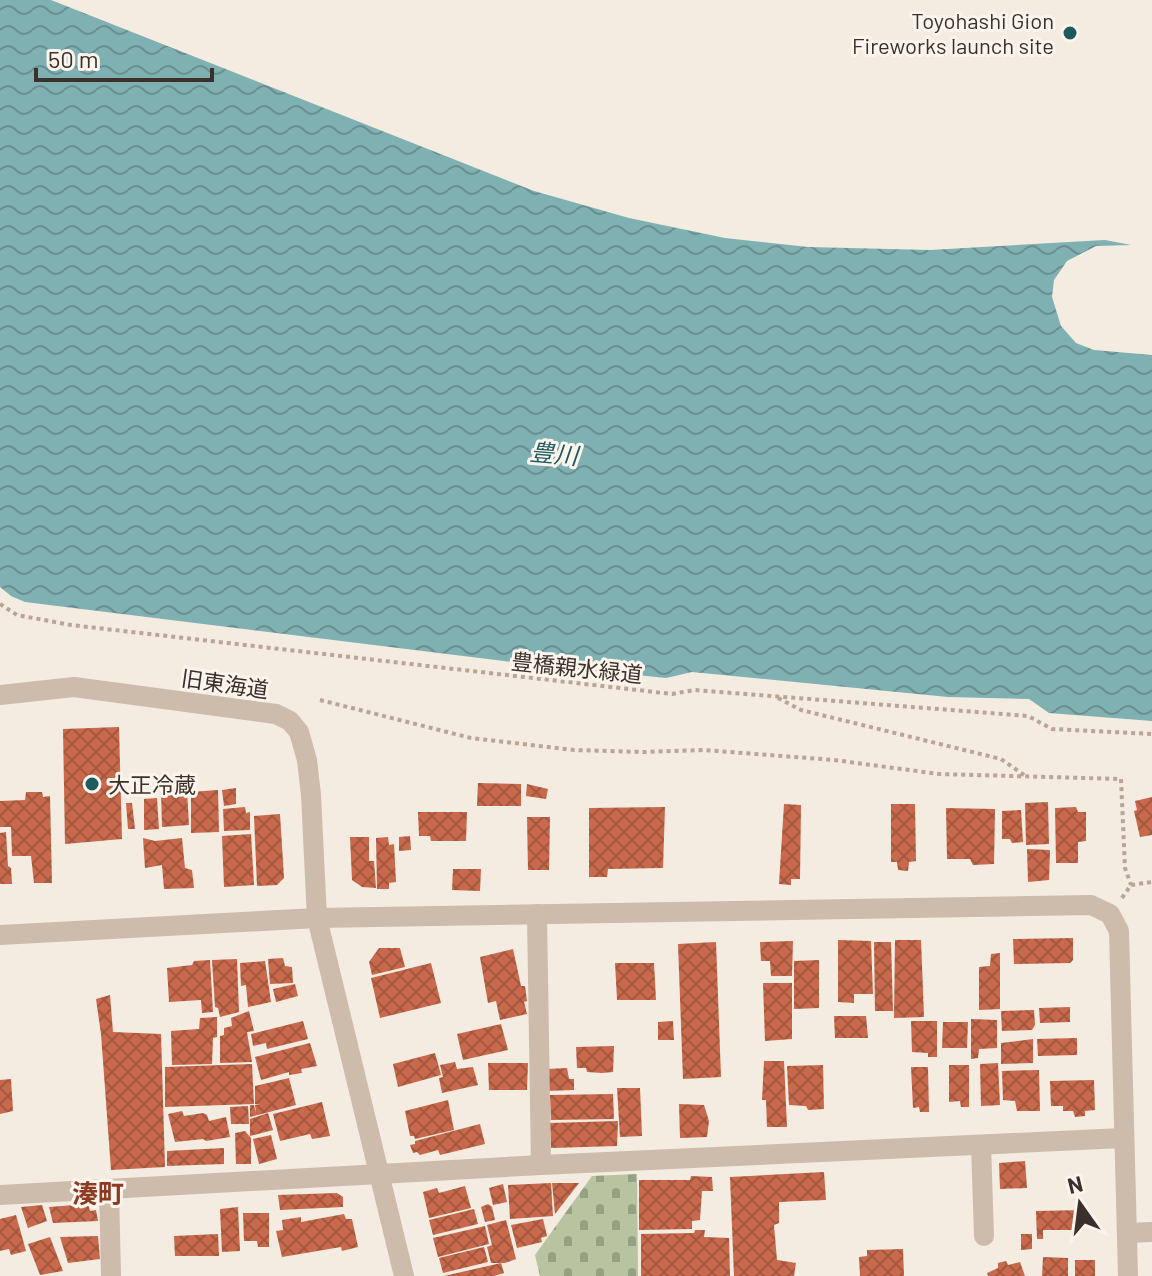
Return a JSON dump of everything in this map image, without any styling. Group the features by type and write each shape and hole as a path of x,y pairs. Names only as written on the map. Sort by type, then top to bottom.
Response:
{"street":[{"name":"旧東海道","path":"0,695 74,687 276,714 290,721 299,732 307,760 311,795 317,918 404,1276"},
{"path":"0,935 317,918 1091,905 1110,914 1119,931 1128,1276"},
{"path":"537,914 541,1165"},
{"path":"0,1195 541,1165 1123,1138"},
{"path":"981,1145 984,1236"},
{"path":"109,1189 111,1276"},
{"path":"1127,1233 1152,1232"}],"path":[{"name":"豊橋親水緑道","path":"0,604 17,615 124,631 672,694 694,690 1028,716 1052,729 1152,734"},
{"path":"774,696 801,710 1001,759 1026,776"},
{"path":"320,700 471,738 574,750 704,750 834,760 939,774 1121,779 1125,868 1131,885"},
{"path":"1110,914 1131,885 1152,882"}],"green space":[{"path":"637,1174 638,1276 540,1276 535,1255 592,1176"}],"water":[{"name":"豊川","path":"0,0 51,0 534,191 629,218 725,238 808,247 930,250 1105,240 1131,245 1096,246 1067,261 1054,280 1052,297 1061,326 1076,343 1094,350 1152,355 1152,721 1049,713 1029,699 948,697 692,672 666,678 512,662 25,602 11,596 0,587"}],"building":[{"name":"大正冷蔵","path":"119,727 122,839 65,844 63,729"},
{"path":"478,783 521,784 521,806 477,806"},
{"path":"527,784 548,789 546,799 526,796"},
{"path":"236,788 236,804 224,806 222,790"},
{"path":"218,790 219,832 191,833 191,792"},
{"path":"161,791 187,791 189,825 162,827"},
{"path":"26,792 42,792 43,797 50,796 52,883 34,883 31,856 12,856 11,827 0,827 0,801 25,800"},
{"path":"1152,797 1152,835 1140,837 1135,801"},
{"path":"157,798 159,829 144,830 144,799"},
{"path":"1048,802 1049,844 1026,845 1025,803"},
{"path":"126,803 132,803 135,829 128,829"},
{"path":"784,804 801,805 800,879 791,879 791,885 779,884"},
{"path":"891,804 915,804 916,861 909,862 908,871 898,870 897,862 891,862"},
{"path":"245,807 246,813 250,812 250,830 224,831 223,809"},
{"path":"665,807 663,868 608,869 607,877 589,877 589,808"},
{"path":"1076,807 1078,812 1086,812 1086,841 1078,842 1078,863 1056,863 1055,808"},
{"path":"946,808 995,809 994,864 973,865 970,859 947,859"},
{"path":"1021,810 1023,842 1012,843 1010,839 1002,839 1002,811"},
{"path":"418,812 467,812 466,841 431,841 430,836 419,836"},
{"path":"280,814 284,878 277,885 257,886 254,816"},
{"path":"527,817 550,817 549,870 528,870"},
{"path":"6,832 12,884 0,884 0,833"},
{"path":"251,834 254,885 224,887 222,836"},
{"path":"410,836 411,850 399,851 399,837"},
{"path":"350,837 369,837 369,861 374,861 376,888 362,887 352,880"},
{"path":"388,837 389,845 394,844 396,882 389,883 389,889 377,889 376,838"},
{"path":"143,838 155,841 182,838 185,868 192,870 194,888 164,889 162,865 145,868"},
{"path":"1027,849 1050,850 1049,880 1028,882"},
{"path":"453,869 481,869 480,891 452,890"},
{"path":"1073,938 1073,960 1070,963 1014,964 1013,939"},
{"path":"838,940 871,941 873,994 854,994 854,1003 838,1002"},
{"path":"895,940 921,940 924,1017 894,1018"},
{"path":"793,941 792,976 771,976 770,961 761,961 760,942"},
{"path":"716,942 721,1077 683,1079 678,944"},
{"path":"874,942 891,942 893,1011 875,1011"},
{"path":"379,948 400,948 405,967 372,975 369,962"},
{"path":"513,949 521,986 525,986 527,1014 500,1020 496,1001 488,1003 480,957"},
{"path":"1000,953 1000,1009 979,1010 979,967 990,966 991,954"},
{"path":"283,958 285,966 292,967 293,983 270,984 268,959"},
{"path":"237,959 239,1012 220,1017 215,1007 212,960"},
{"path":"210,960 213,1012 202,1013 201,1000 169,1002 167,968"},
{"path":"819,960 819,1008 794,1009 794,961"},
{"path":"265,961 271,1002 248,1007 246,985 241,986 240,963"},
{"path":"431,963 441,1003 380,1018 371,978"},
{"path":"615,963 654,963 656,1000 617,1000"},
{"path":"763,983 792,983 792,1039 765,1041"},
{"path":"295,984 298,996 276,1002 273,989"},
{"path":"110,995 113,1032 161,1034 165,1167 111,1170 96,999"},
{"path":"1070,1007 1070,1022 1040,1023 1039,1008"},
{"path":"1034,1010 1035,1025 1032,1030 1002,1031 1001,1011"},
{"path":"249,1011 254,1031 247,1032 252,1062 220,1063 220,1036 224,1035 224,1028 232,1026 231,1018"},
{"path":"834,1016 866,1016 868,1038 835,1038"},
{"path":"217,1017 212,1064 172,1065 171,1031 199,1029 200,1018"},
{"path":"971,1019 997,1020 997,1048 979,1049 978,1058 971,1059"},
{"path":"303,1021 308,1039 267,1049 266,1043 253,1046 251,1034"},
{"path":"673,1021 674,1040 658,1040 658,1022"},
{"path":"911,1021 937,1021 937,1057 912,1052"},
{"path":"943,1022 968,1022 967,1048 942,1048"},
{"path":"501,1024 508,1050 463,1060 457,1034"},
{"path":"1077,1038 1077,1055 1038,1056 1037,1039"},
{"path":"1033,1039 1033,1063 1001,1064 1001,1043"},
{"path":"310,1043 317,1066 301,1069 302,1073 289,1075 289,1072 261,1080 255,1057"},
{"path":"614,1046 613,1072 587,1072 586,1068 577,1068 576,1047"},
{"path":"435,1053 441,1075 398,1087 393,1064"},
{"path":"764,1061 784,1061 787,1127 767,1127 766,1100 762,1100"},
{"path":"455,1062 457,1069 473,1067 478,1085 442,1093 440,1065"},
{"path":"488,1063 528,1063 527,1090 489,1090"},
{"path":"998,1063 1000,1105 981,1106 980,1064"},
{"path":"252,1064 254,1104 165,1107 165,1067"},
{"path":"823,1065 824,1109 808,1110 806,1106 789,1105 787,1066"},
{"path":"949,1065 969,1065 969,1107 961,1107 960,1101 949,1102"},
{"path":"911,1067 928,1067 929,1112 920,1112 919,1107 913,1108"},
{"path":"567,1068 569,1079 574,1079 574,1090 547,1091 546,1069"},
{"path":"1039,1070 1040,1111 1017,1111 1015,1101 1003,1100 1002,1071"},
{"path":"289,1078 296,1105 250,1117 250,1105 254,1105 256,1113 255,1105 260,1104 255,1104 255,1086"},
{"path":"11,1079 13,1111 0,1114 0,1080"},
{"path":"1094,1080 1095,1110 1075,1117 1073,1111 1063,1111 1063,1106 1051,1106 1050,1081"},
{"path":"617,1088 640,1088 642,1136 620,1137"},
{"path":"613,1094 614,1119 551,1120 550,1095"},
{"path":"448,1100 454,1130 415,1139 410,1136 405,1111"},
{"path":"322,1102 330,1136 312,1139 310,1134 280,1141 273,1114"},
{"path":"679,1104 704,1105 709,1121 707,1137 680,1138"},
{"path":"248,1106 249,1124 231,1124 230,1107"},
{"path":"182,1111 184,1116 203,1113 209,1121 226,1117 230,1137 175,1142 168,1114"},
{"path":"268,1113 273,1130 250,1136 250,1119"},
{"path":"618,1121 617,1146 551,1148 550,1123"},
{"path":"480,1124 485,1144 440,1155 438,1150 420,1155 413,1153 410,1145 415,1141"},
{"path":"245,1131 251,1138 251,1164 236,1164 235,1133"},
{"path":"271,1135 277,1159 259,1164 253,1139"},
{"path":"224,1148 224,1164 167,1166 167,1151"},
{"path":"1025,1161 1027,1188 1000,1189 999,1163"},
{"path":"824,1172 826,1200 779,1202 779,1223 774,1225 777,1260 796,1263 794,1276 734,1276 730,1177"},
{"path":"691,1176 712,1177 713,1191 702,1191 700,1220 692,1221 692,1229 639,1230 639,1180 690,1180"},
{"path":"551,1183 553,1216 510,1219 508,1185"},
{"path":"552,1183 579,1183 555,1214"},
{"path":"503,1184 507,1202 493,1205 489,1188"},
{"path":"465,1186 471,1208 429,1218 423,1192 437,1188 439,1193"},
{"path":"337,1193 343,1197 343,1207 280,1210 278,1195"},
{"path":"88,1204 90,1211 96,1210 98,1221 53,1223 49,1207"},
{"path":"488,1204 492,1207 495,1220 485,1222 481,1207"},
{"path":"42,1205 47,1221 28,1228 21,1207"},
{"path":"238,1207 240,1251 222,1252 220,1209"},
{"path":"474,1209 478,1224 433,1235 429,1220"},
{"path":"1084,1210 1085,1222 1074,1223 1073,1230 1043,1230 1043,1239 1037,1239 1036,1211"},
{"path":"243,1213 269,1213 269,1247 258,1247 257,1241 244,1241"},
{"path":"344,1214 346,1219 352,1219 358,1247 282,1257 276,1231 283,1230 282,1220 301,1217 301,1222"},
{"path":"16,1215 26,1251 11,1255 9,1249 0,1251 0,1219"},
{"path":"543,1219 547,1236 541,1238 542,1242 517,1248 511,1225"},
{"path":"506,1220 516,1259 491,1263 487,1247 492,1245 487,1225"},
{"path":"485,1226 489,1244 438,1257 433,1238"},
{"path":"695,1230 705,1230 704,1237 729,1238 730,1276 641,1276 641,1234 694,1233"},
{"path":"218,1234 219,1256 175,1256 174,1236"},
{"path":"1021,1234 1032,1234 1032,1249 1021,1250"},
{"path":"98,1236 100,1259 68,1263 60,1237"},
{"path":"50,1237 63,1271 40,1275 28,1244"},
{"path":"484,1247 488,1262 443,1273 439,1258"},
{"path":"903,1249 904,1276 860,1276 859,1257 867,1256 867,1250"},
{"path":"1043,1257 1068,1258 1068,1276 1042,1276"},
{"path":"1075,1260 1095,1260 1095,1276 1075,1276"},
{"path":"1006,1261 1008,1265 1020,1262 1025,1276 988,1276 987,1273 998,1268 998,1263"},
{"path":"501,1263 504,1273 494,1276 444,1276"}],"place":[{"name":"Toyohashi Gion Fireworks launch site","path":"1070,33"},
{"name":"大正冷蔵","path":"92,784"}],"district":[{"name":"湊町","path":"98,1192"}]}
